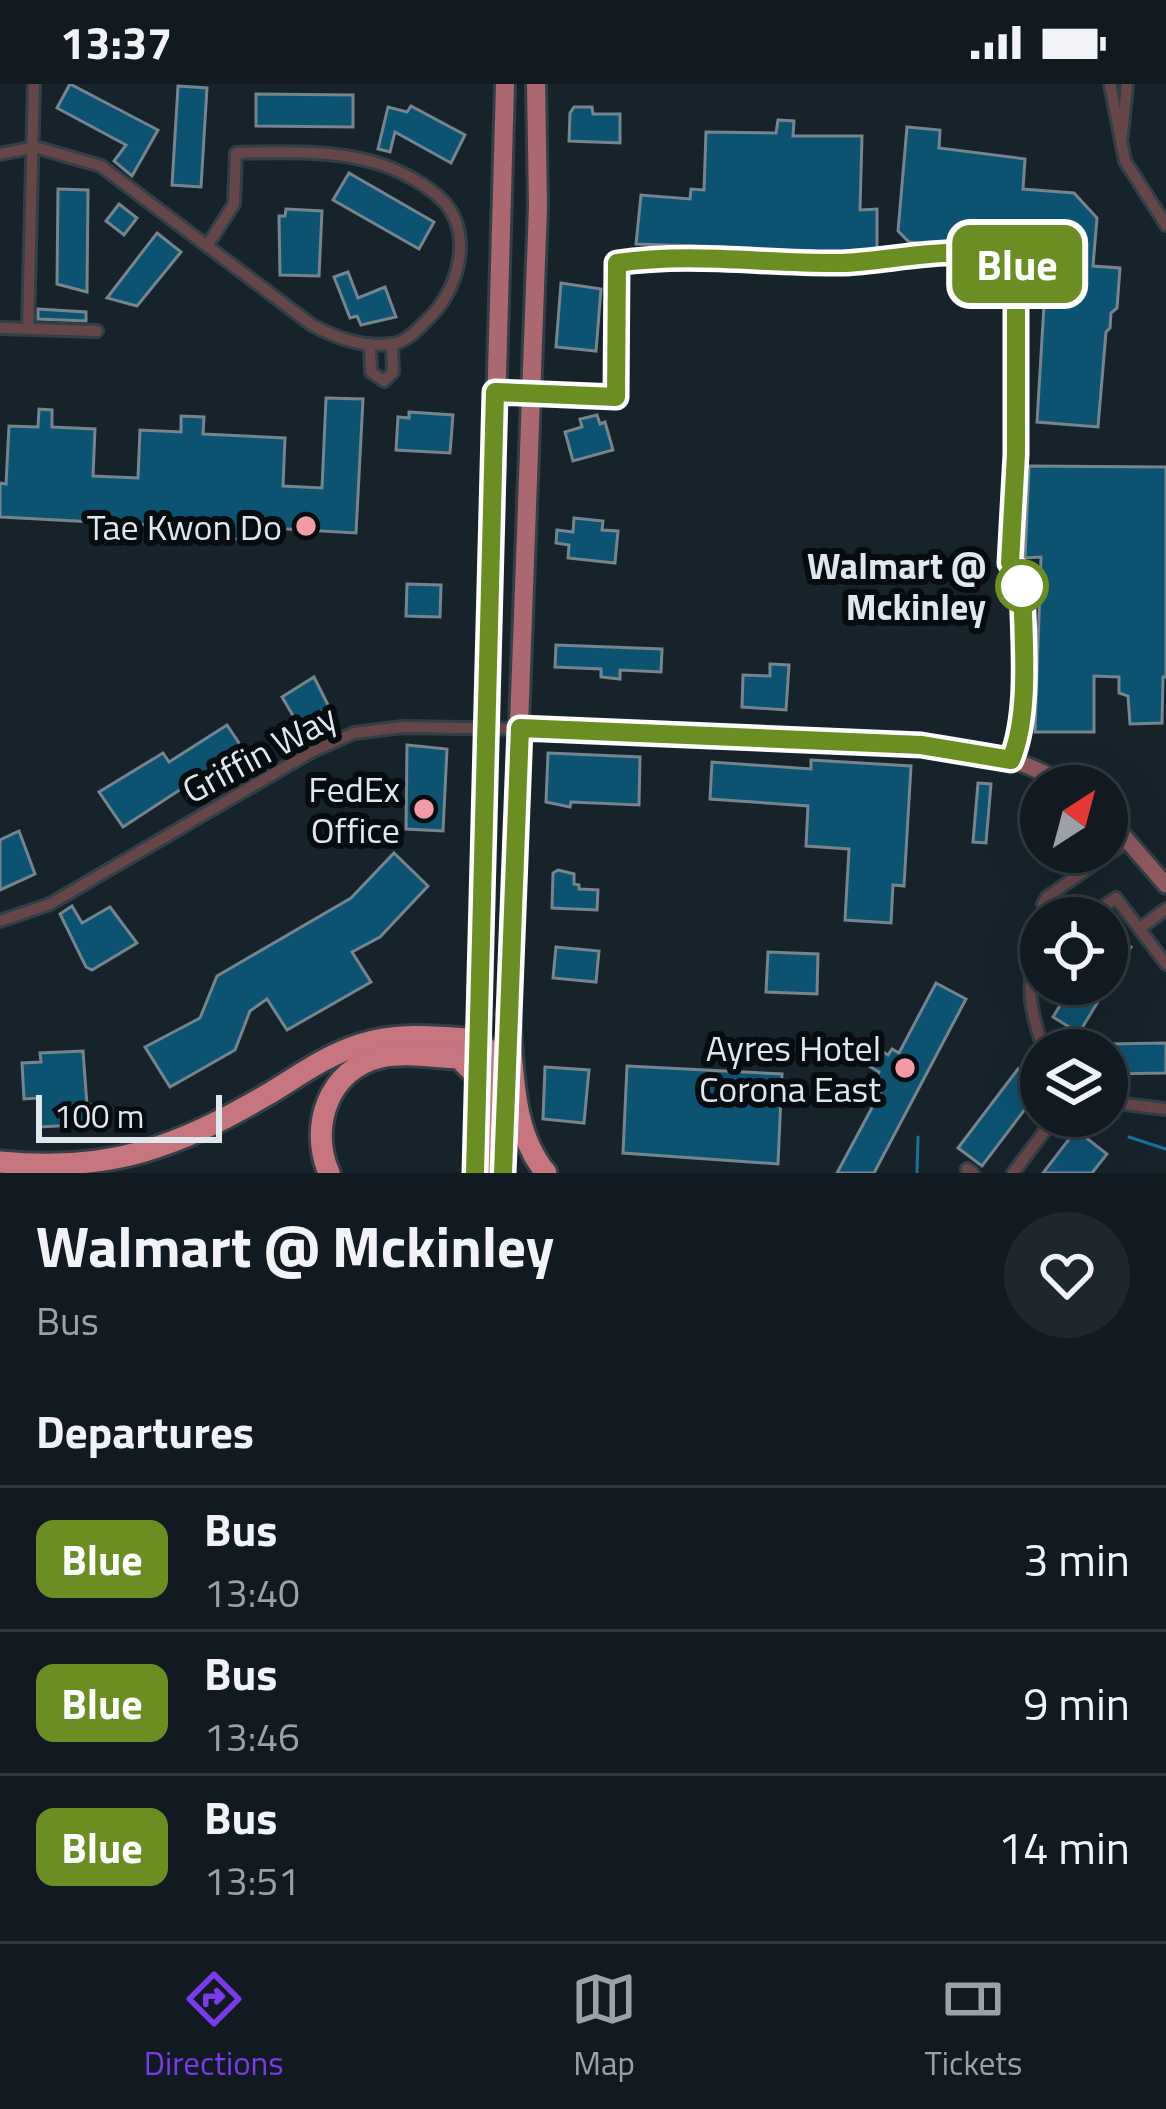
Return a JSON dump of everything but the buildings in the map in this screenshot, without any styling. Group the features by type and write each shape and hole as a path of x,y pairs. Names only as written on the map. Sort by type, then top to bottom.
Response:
{"highway":[{"path":"508,1013 518,1118 527,1144 546,1173"},
{"path":"0,1162 59,1168 122,1163 208,1129 324,1060 361,1044 391,1038 478,1040 489,1051 493,1067 490,1173"},
{"path":"329,1173 319,1138 321,1119 334,1088 362,1063 394,1055 459,1058 478,1078"}],"main road":[{"path":"476,1173 505,84"},
{"path":"503,1173 538,206 536,84"}],"street":[{"path":"28,328 34,84"},
{"path":"1110,84 1125,161 1166,225"},
{"path":"1121,139 1127,84"},
{"path":"0,154 35,147 101,166 207,246 312,325 338,339 392,344 410,336 442,306 455,286 458,263 455,220 444,201 371,161 324,155 236,153 234,204 207,246"},
{"path":"0,328 97,331"},
{"path":"370,344 371,372 384,381 393,372 392,344"},
{"name":"Griffin Way","path":"0,921 50,904 310,752 354,734 403,727 520,728 921,745 1025,765"},
{"path":"1047,897 1130,839 1166,885"},
{"path":"1139,929 1166,909"},
{"path":"1128,914 1166,964"},
{"path":"1128,1104 1166,1109"},
{"path":"1012,1173 1040,1137"}],"waterway":[{"path":"917,1173 918,1137"},
{"path":"1129,1137 1166,1149"}],"bus line":[{"name":"Blue","path":"475,1173 495,392 616,397 617,263 657,257 871,262 911,254 982,256 1016,263 1016,454 1010,563 1022,575 1021,705 1019,739 1011,760 921,745 520,728 503,1173"}],"place":[{"name":"Tae Kwon Do","path":"306,526"},
{"name":"Walmart @ Mckinley","path":"1022,586"},
{"name":"FedEx Office","path":"424,809"},
{"name":"Ayres Hotel Corona East","path":"905,1068"}]}
